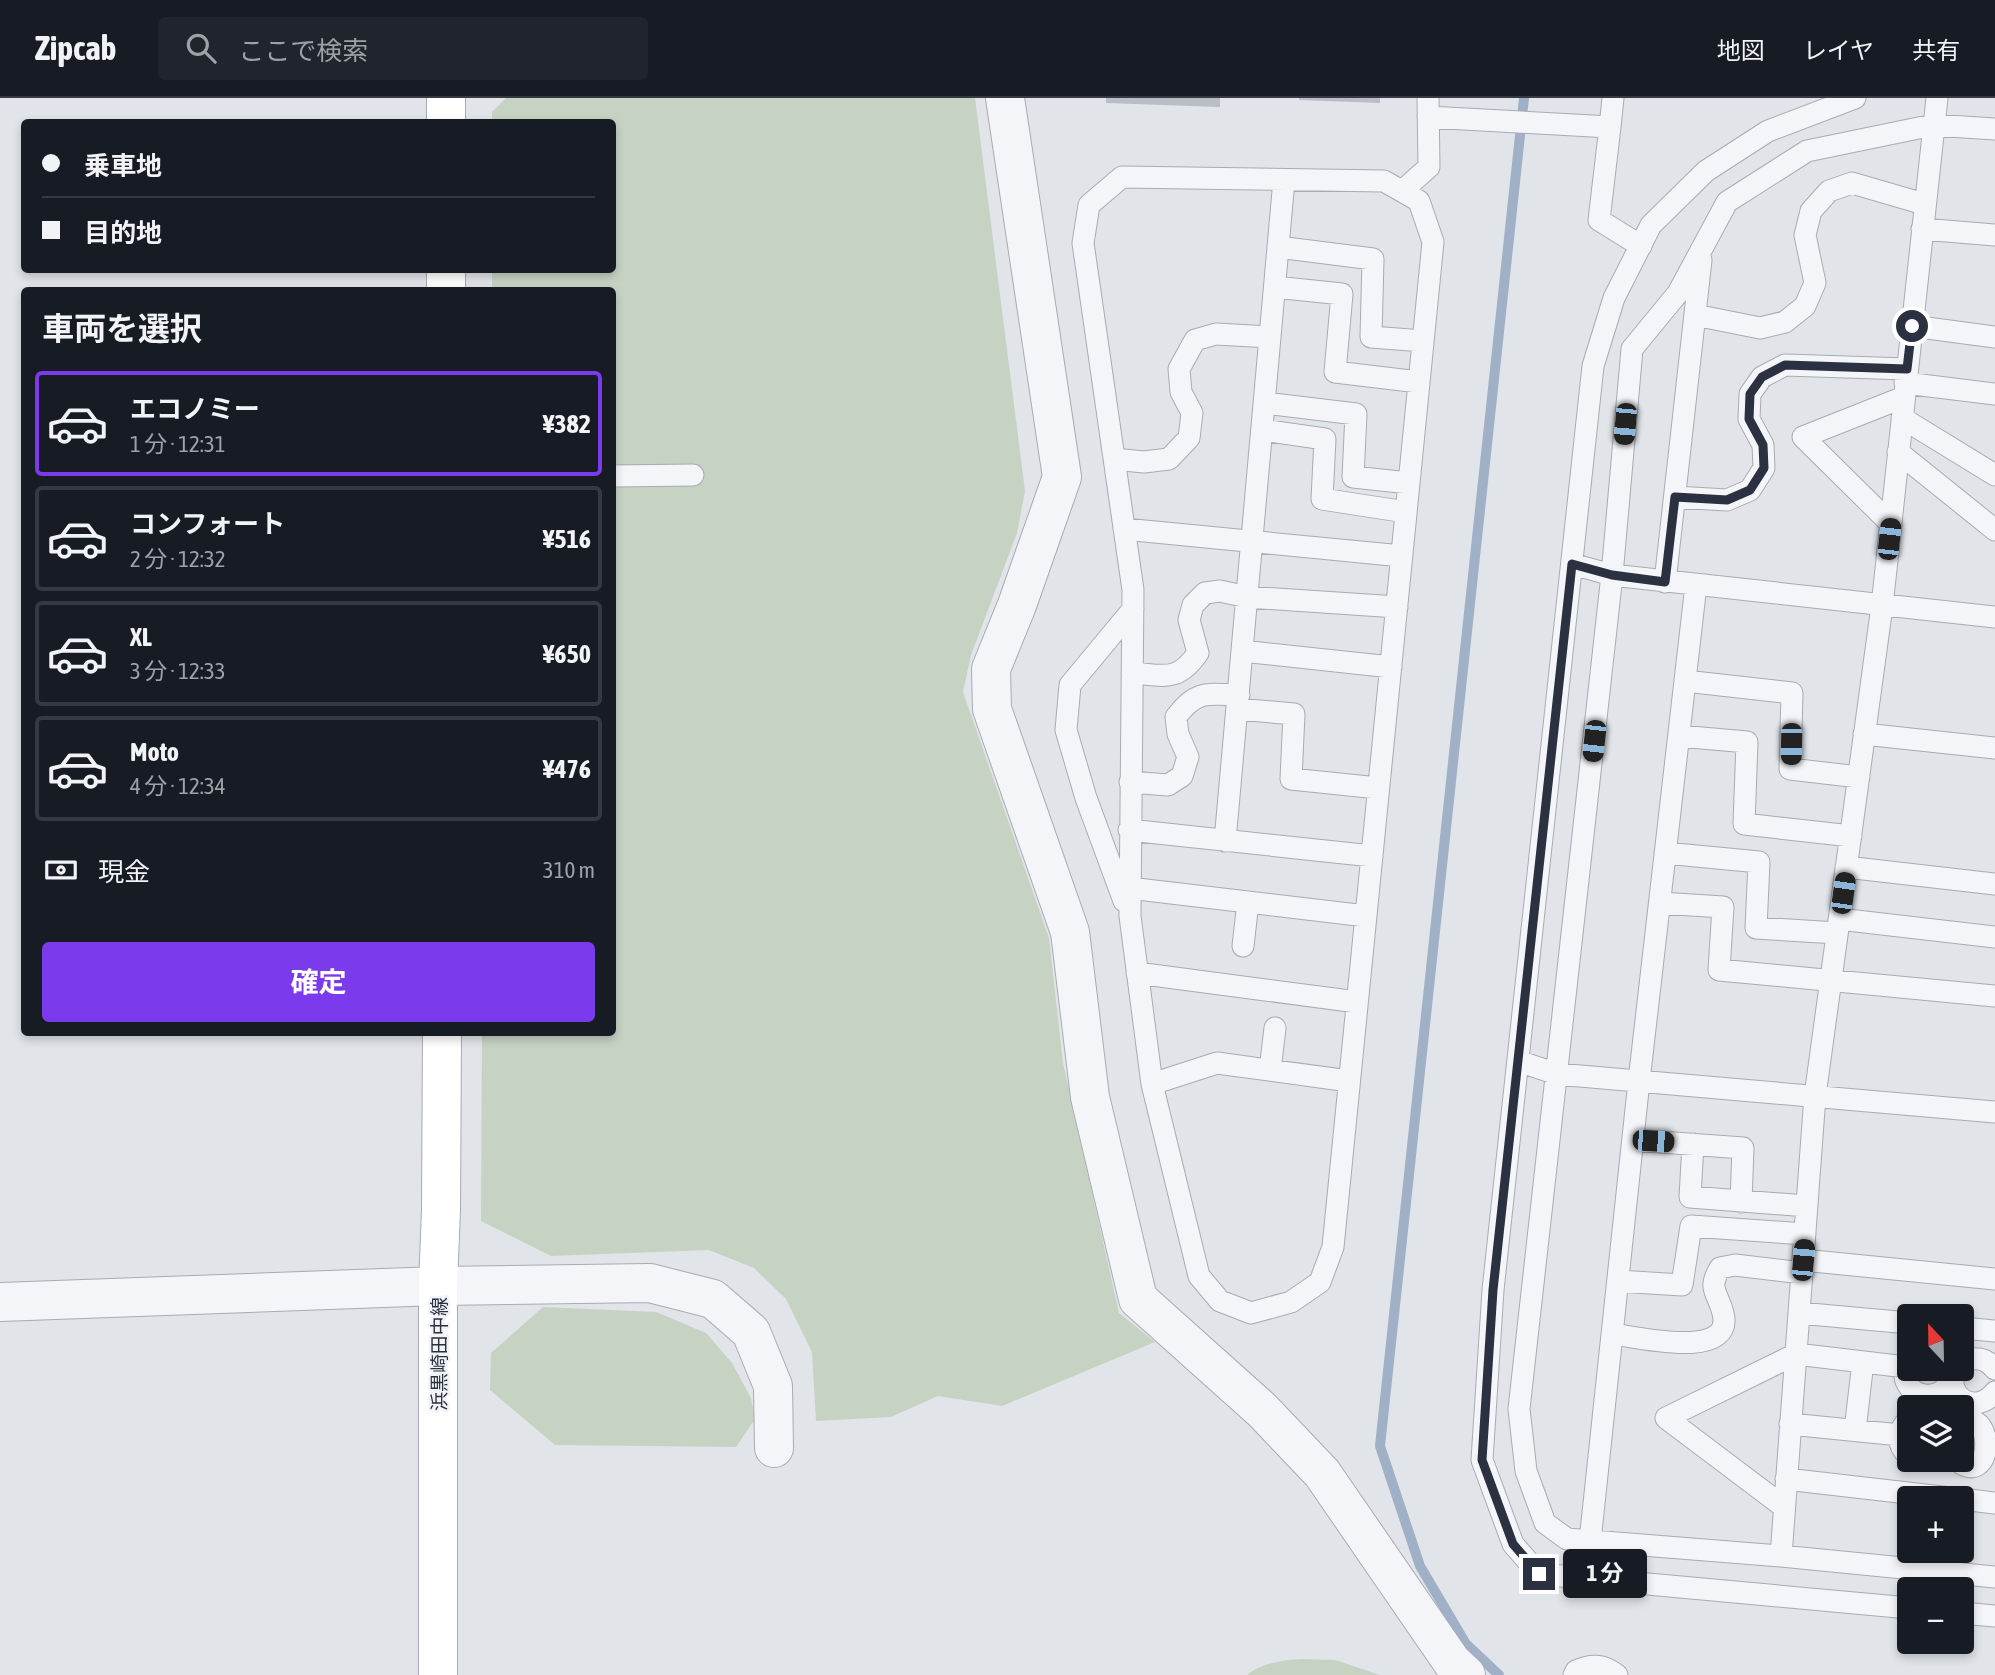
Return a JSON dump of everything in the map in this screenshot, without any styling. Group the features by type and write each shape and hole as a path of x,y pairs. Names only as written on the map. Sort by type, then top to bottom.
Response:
{"main road":[{"path":"446,98 446,119"},
{"name":"浜黒崎田中線","path":"438,1675 438,1286 442,1036"}],"street":[{"path":"1005,98 1062,477 1017,605 991,669 992,709 1070,933 1090,1097 1138,1299 1262,1410 1322,1473 1452,1662 1466,1675"},
{"path":"0,1302 438,1286 650,1283 713,1300 751,1332 773,1386 774,1448"}],"lane":[{"path":"1613,98 1599,220 1641,246"},
{"path":"1855,98 1830,102 1768,131 1706,171 1651,225 1614,298 1593,366 1493,1290 1482,1460 1513,1544 1539,1574 1897,1607"},
{"path":"1781,1556 1815,1097 1882,606 1937,98"},
{"path":"1402,191 1429,167 1428,108 1610,127"},
{"path":"1995,129 1933,125 1807,151 1727,202 1678,293 1632,349 1612,575 1519,1409 1526,1471 1545,1523 1567,1539 1995,1577"},
{"path":"1122,177 1284,180 1384,181 1419,201 1433,242 1333,1247 1320,1282 1291,1303 1251,1313 1220,1301 1199,1276 1152,1084 1130,916 1133,590 1083,243 1089,205 1122,177"},
{"path":"1226,841 1284,180"},
{"path":"1695,315 1760,328 1785,322 1805,306 1815,283 1805,235 1811,211 1829,191 1852,183 1878,188 1924,204"},
{"path":"1922,229 1995,234"},
{"path":"1278,247 1373,259 1371,337 1423,341"},
{"path":"1665,582 1702,248"},
{"path":"1275,286 1342,294 1335,372 1419,382"},
{"path":"1912,326 1995,337"},
{"path":"1114,459 1144,463 1169,458 1189,438 1192,413 1181,392 1179,369 1195,340 1216,334 1270,337"},
{"path":"1675,497 1727,500 1750,490 1764,468 1763,445 1749,419 1750,394 1762,377 1785,365 1904,392 1995,394"},
{"path":"1904,392 1995,475"},
{"path":"1891,524 1803,438 1904,392"},
{"path":"1265,403 1356,414 1353,477 1409,483"},
{"path":"1262,430 1325,439 1322,499 1406,512"},
{"path":"1898,452 1995,530"},
{"path":"616,477 694,475"},
{"path":"1124,529 1402,556"},
{"path":"1572,564 1612,575 1665,582 1995,617"},
{"path":"1590,1541 1696,585"},
{"path":"1132,673 1169,676 1186,670 1198,653 1189,620 1192,605 1205,593 1220,591 1247,597 1397,607"},
{"path":"1130,916 1086,798 1066,730 1070,685 1133,610"},
{"path":"1242,651 1391,667"},
{"path":"1685,681 1792,694 1790,769 1859,777"},
{"path":"1130,782 1168,785 1182,776 1188,757 1178,734 1175,717 1188,701 1206,694 1294,714 1291,779 1378,788"},
{"path":"1864,734 1995,748"},
{"path":"1679,736 1747,743 1744,824 1851,836"},
{"path":"1129,830 1372,856"},
{"path":"1665,853 1759,862 1756,928 1838,926 1995,937"},
{"path":"1846,867 1995,884"},
{"path":"1129,888 1366,916"},
{"path":"1243,946 1248,902"},
{"path":"1660,902 1723,907 1719,970 1995,996"},
{"path":"1137,973 1357,1002"},
{"path":"1270,1070 1275,1028"},
{"path":"1518,1061 1557,1074 1995,1112"},
{"path":"1152,1084 1217,1063 1349,1081"},
{"path":"1633,1140 1743,1148 1741,1202"},
{"path":"1693,1144 1690,1197 1807,1206"},
{"path":"1618,1280 1682,1285 1691,1226 1805,1234"},
{"path":"1612,1334 1686,1343 1703,1342 1719,1335 1725,1322 1713,1280 1720,1268 1735,1265 1802,1266 1995,1279"},
{"path":"1799,1313 1897,1322"},
{"path":"1974,1329 1995,1331"},
{"path":"1784,1507 1666,1418 1796,1354 1897,1364"},
{"path":"1974,1358 1983,1359 1995,1369"},
{"path":"1855,1430 1863,1362"},
{"path":"1907,1381 1910,1389 1924,1396 1938,1394 1949,1381"},
{"path":"1952,1381 1954,1389 1964,1400 1979,1404 1995,1392"},
{"path":"1974,1421 1985,1425 1993,1437 1994,1445 1988,1459 1974,1464"},
{"path":"1790,1424 1855,1430 1897,1427"},
{"path":"1786,1479 1897,1492"},
{"path":"1974,1500 1995,1503"},
{"path":"1974,1614 1995,1616"},
{"path":"1574,1675 1576,1671 1590,1664 1609,1669 1617,1675"}],"green space":[{"path":"506,98 975,98 1025,491 1017,533 971,655 963,692 1049,938 1063,1063 1119,1313 1155,1342 1002,1406 938,1396 891,1417 816,1421 812,1352 786,1299 754,1268 709,1250 551,1256 481,1221 482,1036 616,1036 616,287 492,287 492,273 616,273 616,119 492,119 492,112"},
{"path":"543,1307 656,1312 706,1333 732,1363 751,1398 755,1419 736,1447 555,1445 490,1390 491,1353"},
{"path":"1304,1659 1335,1660 1380,1675 1247,1675 1267,1664"}],"building":[{"path":"1106,98 1220,98 1220,107 1106,103"},
{"path":"1380,98 1380,103 1299,100"}],"waterway":[{"path":"1499,1675 1466,1644 1420,1566 1380,1446 1524,98"}],"route":[{"path":"1539,1574 1513,1544 1482,1460 1493,1290 1572,564 1612,575 1665,582 1675,497 1727,500 1750,490 1764,468 1763,445 1749,419 1750,394 1762,377 1785,365 1907,369 1912,326"}]}
